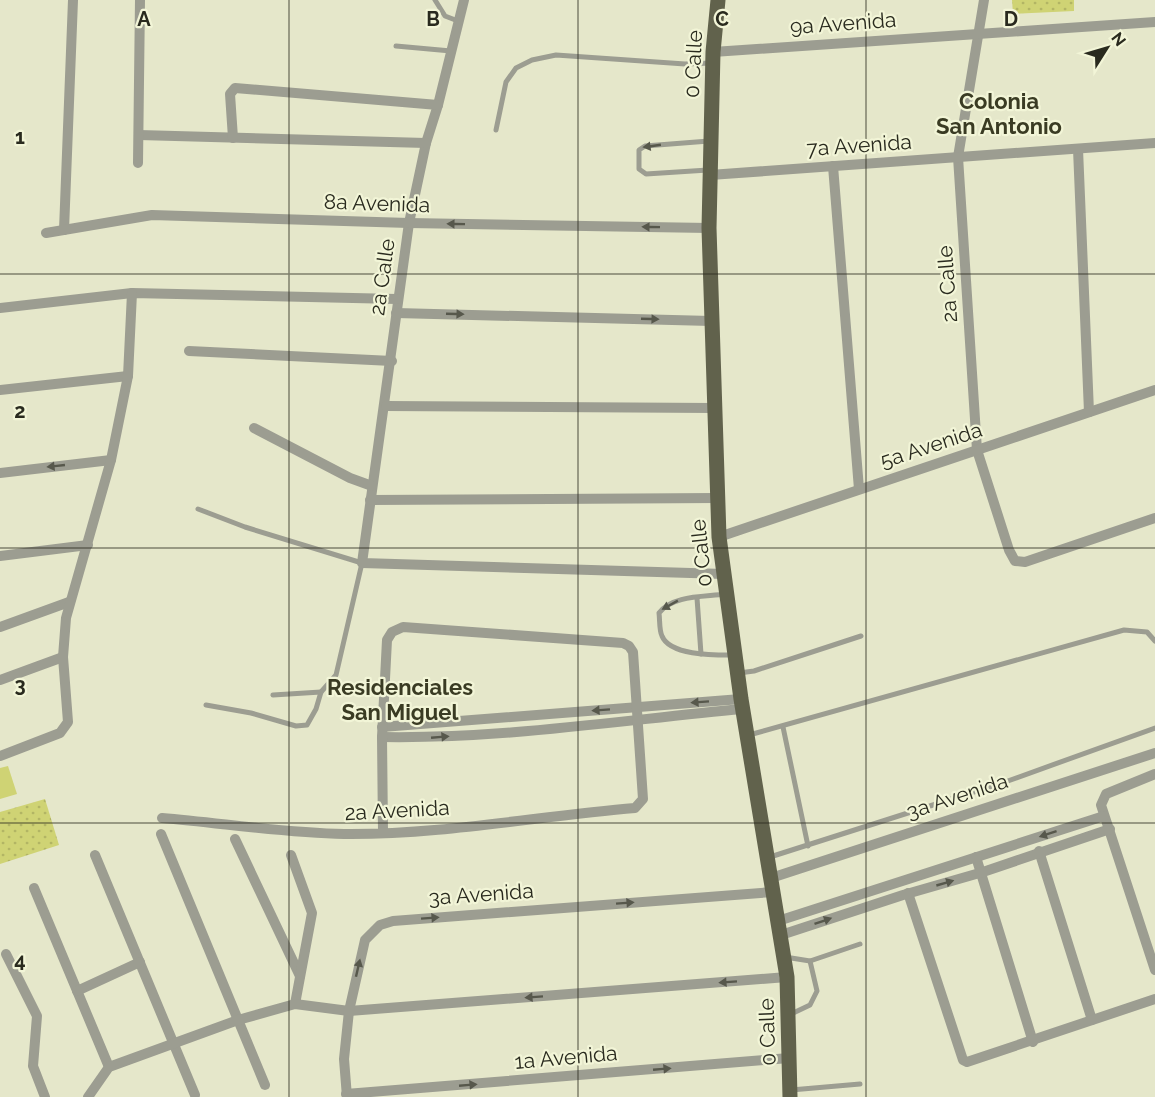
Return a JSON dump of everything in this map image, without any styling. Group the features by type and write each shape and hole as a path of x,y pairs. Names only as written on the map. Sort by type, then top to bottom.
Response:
{"main road":[{"name":"0 Calle","path":"718,0 713,58 709,228 713,408 719,537 742,704 787,977 790,1094"}],"street":[{"path":"64,230 73,0"},
{"path":"138,163 140,0"},
{"name":"2a Calle","path":"362,563 386,406 397,299 409,224 426,143 438,105 464,0"},
{"name":"2a Calle","path":"984,0 958,157 977,450 1009,550 1015,561 1025,562 1155,518"},
{"name":"9a Avenida","path":"713,58 977,34 1155,22"},
{"path":"233,138 230,94 235,88 438,105"},
{"path":"139,135 426,143"},
{"name":"7a Avenida","path":"710,172 833,166 1155,143"},
{"path":"1078,149 1089,412"},
{"path":"833,166 859,489"},
{"name":"8a Avenida","path":"46,233 152,215 409,224 709,228"},
{"path":"0,308 132,293 397,299"},
{"path":"0,756 60,733 66,728 68,722 63,657 69,602 88,545 111,460 128,376 132,293"},
{"path":"396,313 711,321"},
{"path":"189,351 392,362"},
{"path":"0,390 128,376"},
{"name":"5a Avenida","path":"719,537 1155,390"},
{"path":"386,406 713,408"},
{"path":"254,428 350,478 372,486"},
{"path":"0,473 111,460"},
{"path":"370,500 717,498"},
{"path":"0,556 88,545"},
{"path":"362,563 724,574"},
{"path":"0,627 69,602"},
{"path":"383,832 382,732 387,640 392,632 403,627 623,643 633,652 637,720"},
{"path":"0,680 63,657"},
{"path":"382,732 512,717 636,708 742,704"},
{"path":"382,732 427,738 637,720 742,704"},
{"path":"512,717 513,731"},
{"name":"2a Avenida","path":"162,818 343,834 635,808 643,799 637,720"},
{"name":"3a Avenida","path":"349,1011 365,939 374,929 393,921 772,885 1155,753"},
{"path":"1155,774 1106,794 1101,805 1155,970"},
{"path":"780,928 976,856 1104,816"},
{"path":"780,928 982,872 1110,829"},
{"path":"161,834 265,1085"},
{"path":"235,839 300,977"},
{"path":"1039,851 1092,1020"},
{"path":"95,855 195,1095"},
{"path":"291,855 312,913 295,1004"},
{"path":"976,856 1033,1042"},
{"path":"34,888 109,1068"},
{"path":"908,893 963,1060 974,1062 1155,999"},
{"path":"6,954 37,1016 33,1066 45,1097"},
{"path":"77,991 140,962"},
{"path":"88,1097 109,1068 238,1020 295,1004 349,1011 787,977"},
{"path":"347,1095 344,1059 349,1011"},
{"name":"1a Avenida","path":"347,1095 430,1092 789,1058"}],"lane":[{"path":"435,0 445,16 458,21"},
{"path":"396,46 451,51"},
{"path":"496,130 506,82 516,68 532,60 556,55 685,64 713,58"},
{"path":"710,172 646,174 639,169 637,159 639,150 645,146 711,140"},
{"path":"198,509 245,527 362,563 336,675 321,692 307,725 296,726 251,713 206,705"},
{"path":"727,594 670,603 659,613 661,636 665,641 686,651 735,655"},
{"path":"697,598 701,654"},
{"path":"747,736 1022,656 1124,630 1147,632 1155,640"},
{"path":"738,673 754,671 799,654 861,636"},
{"path":"273,695 321,692"},
{"path":"783,727 808,846"},
{"path":"768,858 1005,782 1155,728"},
{"path":"784,957 810,961 860,944"},
{"path":"788,1015 804,1009 814,1000 817,991 810,961"},
{"path":"790,1094 860,1084"}],"green space":[{"path":"1012,0 1074,0 1074,11 1013,14"},
{"path":"8,766 17,794 0,799 0,768"},
{"path":"45,799 59,845 0,864 0,812"}],"district":[{"name":"Colonia San Antonio","path":"999,114"},
{"name":"Residenciales San Miguel","path":"400,700"}]}
